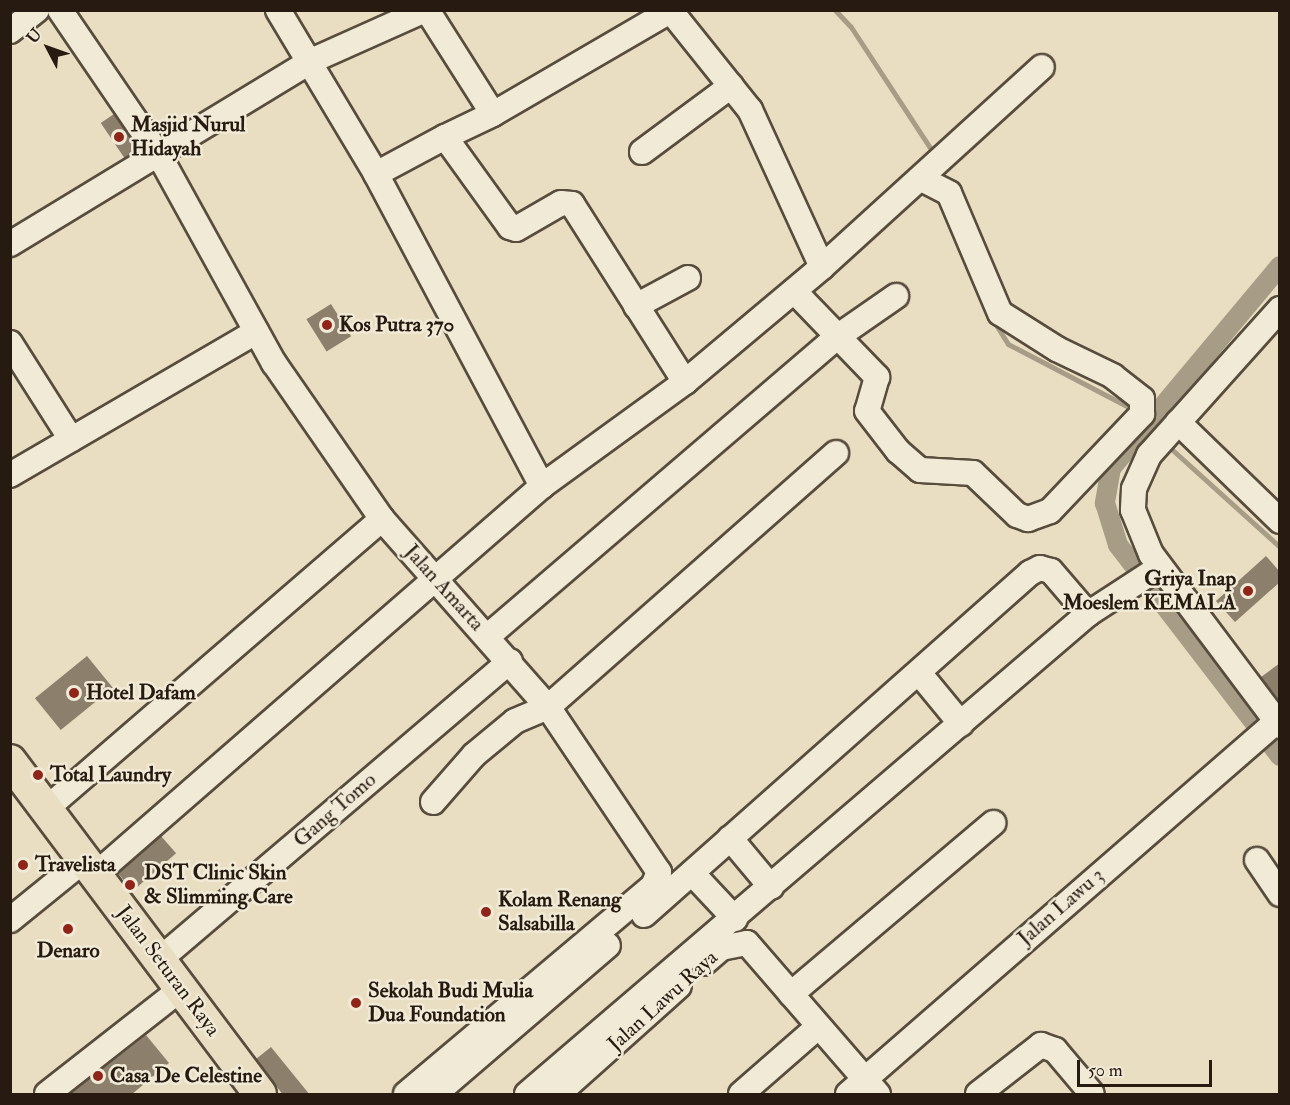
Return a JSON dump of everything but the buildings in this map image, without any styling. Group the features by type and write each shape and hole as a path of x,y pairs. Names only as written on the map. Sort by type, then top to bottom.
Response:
{"main road":[{"name":"Jalan Seturan Raya","path":"11,763 181,988 249,1090"}],"street":[{"path":"10,31 37,10"},
{"name":"Jalan Amarta","path":"60,10 159,155 256,332 382,519 548,706 640,841 658,872 653,886 406,1095"},
{"path":"278,10 311,61 376,174 542,486"},
{"path":"10,244 311,61 426,10 493,114"},
{"path":"376,174 493,114 670,11 750,110 822,267"},
{"path":"10,920 90,867 542,486 685,382 822,267 1042,67"},
{"path":"642,152 731,86"},
{"path":"445,137 510,227 516,230 561,203 572,204 685,382"},
{"path":"927,173 949,193 1000,313 1057,349 1113,376 1142,399 1133,510 1146,575 1275,725"},
{"path":"636,306 688,278"},
{"path":"794,291 877,377 867,411 898,451 920,470 973,473 1017,516 1028,519 1050,511 1140,444 1174,426 1280,309"},
{"path":"488,636 837,338 896,296"},
{"path":"14,466 71,439 256,332"},
{"path":"10,343 71,439"},
{"path":"1174,426 1280,521"},
{"path":"433,802 474,755 515,721 548,706 836,453"},
{"path":"46,809 382,519"},
{"path":"435,1095 1040,568 1051,571 1088,614"},
{"path":"527,1095 1088,614 1146,575"},
{"name":"Gang Tomo","path":"159,960 510,661"},
{"path":"919,673 961,724"},
{"name":"Jalan Lawu 3","path":"863,1090 1249,743 1275,725"},
{"path":"791,994 993,823"},
{"path":"730,838 771,887"},
{"path":"1257,860 1280,894"},
{"path":"692,873 735,919"},
{"name":"Jalan Lawu Raya","path":"558,1095 721,948 747,943 819,1026 863,1090"},
{"path":"47,1095 181,988"},
{"path":"741,1095 819,1026"},
{"path":"978,1095 1041,1045 1055,1050 1092,1095"}],"waterway":[{"path":"835,10 851,27 934,154"},
{"path":"964,258 985,307"},
{"path":"1280,266 1111,468 1105,503 1118,545 1280,756"},
{"path":"993,320 1008,344 1134,410"},
{"path":"1147,419 1160,434"},
{"path":"1167,445 1280,547"}],"place":[{"name":"Masjid Nurul Hidayah","path":"119,137"},
{"name":"Kos Putra 370","path":"327,325"},
{"name":"Griya Inap Moeslem KEMALA","path":"1248,591"},
{"name":"Hotel Dafam","path":"74,693"},
{"name":"Total Laundry","path":"38,775"},
{"name":"Travelista","path":"23,865"},
{"name":"DST Clinic Skin & Slimming Care","path":"130,885"},
{"name":"Kolam Renang Salsabilla","path":"486,912"},
{"name":"Denaro","path":"68,929"},
{"name":"Sekolah Budi Mulia Dua Foundation","path":"356,1003"},
{"name":"Casa De Celestine","path":"98,1076"}]}
